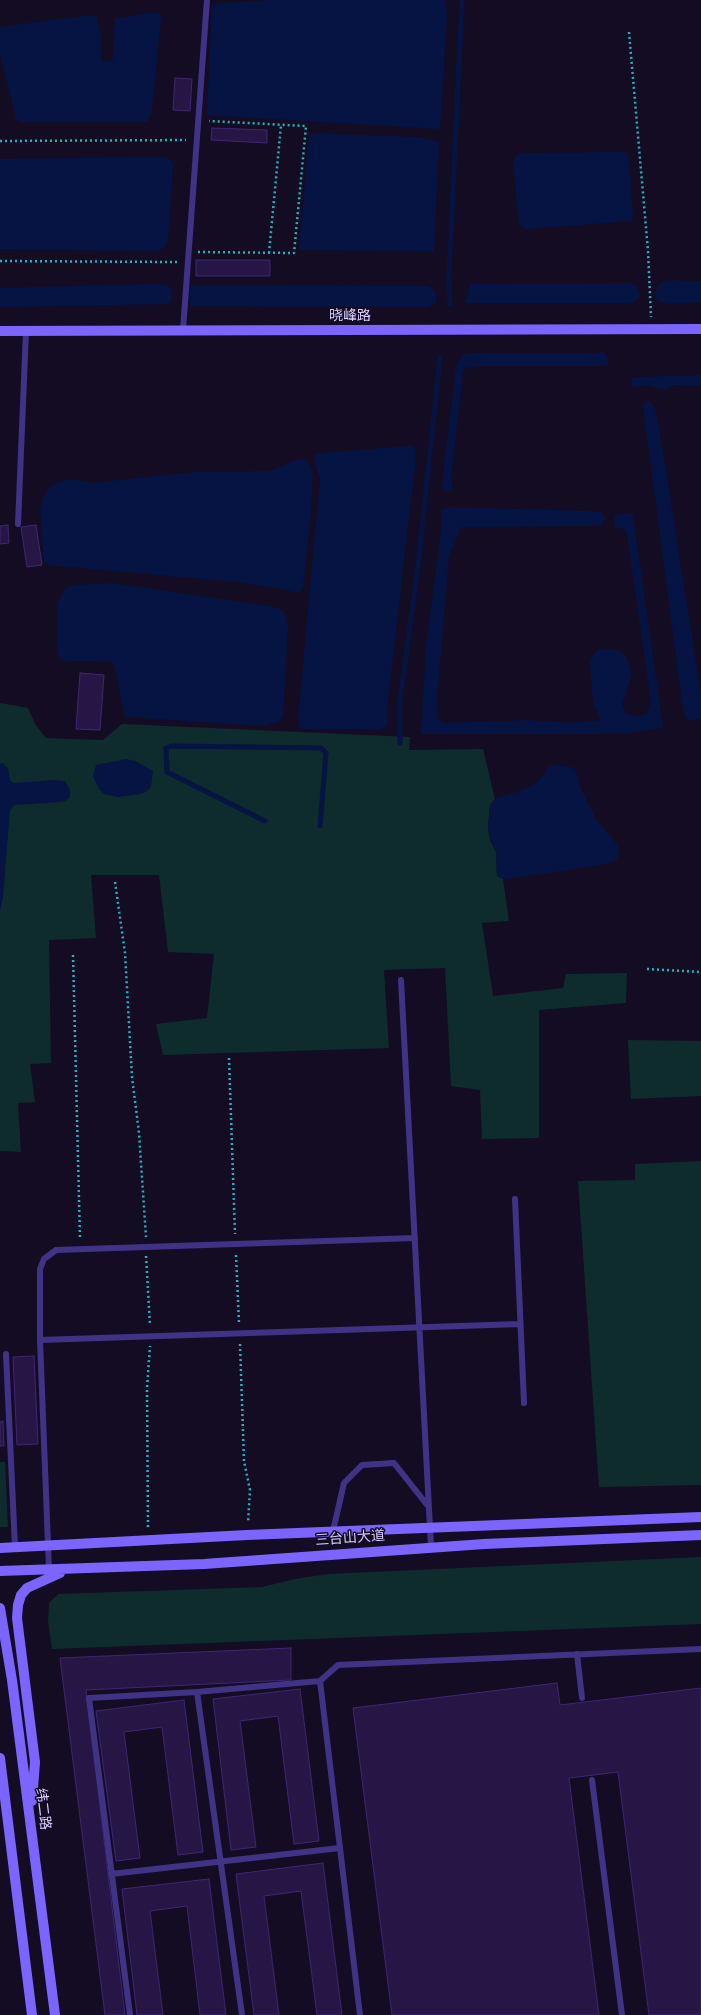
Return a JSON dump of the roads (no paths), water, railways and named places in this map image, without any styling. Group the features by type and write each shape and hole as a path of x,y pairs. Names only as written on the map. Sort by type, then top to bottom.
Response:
{"street":[{"name":"晓峰路","path":"0,331 701,329"},
{"name":"三台山大道","path":"0,1548 149,1542 333,1531 701,1517"},
{"name":"三台山大道","path":"0,1572 204,1564 431,1547 701,1535"},
{"path":"31,1823 35,1762 17,1618 18,1605 21,1596 27,1588 50,1576 73,1569"},
{"name":"纬二路","path":"0,1608 12,1680 55,2015"},
{"path":"0,1758 32,2015"}],"lane":[{"path":"183,330 207,0"},
{"path":"18,524 26,331"},
{"path":"401,980 431,1547"},
{"path":"515,1199 524,1403"},
{"path":"50,1570 40,1340 40,1269 44,1259 56,1250 415,1238"},
{"path":"40,1340 420,1329 520,1324"},
{"path":"6,1354 16,1547"},
{"path":"333,1531 344,1483 362,1465 394,1463 428,1506"},
{"path":"130,2015 89,1698 197,1692 320,1681 338,1665 701,1648"},
{"path":"577,1654 582,1698"},
{"path":"320,1681 360,2015"},
{"path":"197,1692 242,2015"},
{"path":"592,1780 622,2015"},
{"path":"111,1874 340,1848"}],"waterway":[{"path":"450,304 449,274 462,0"},
{"path":"400,743 400,700 418,566 440,358"},
{"path":"265,821 167,772 166,748 172,746 321,748 326,753 320,826"}]}
